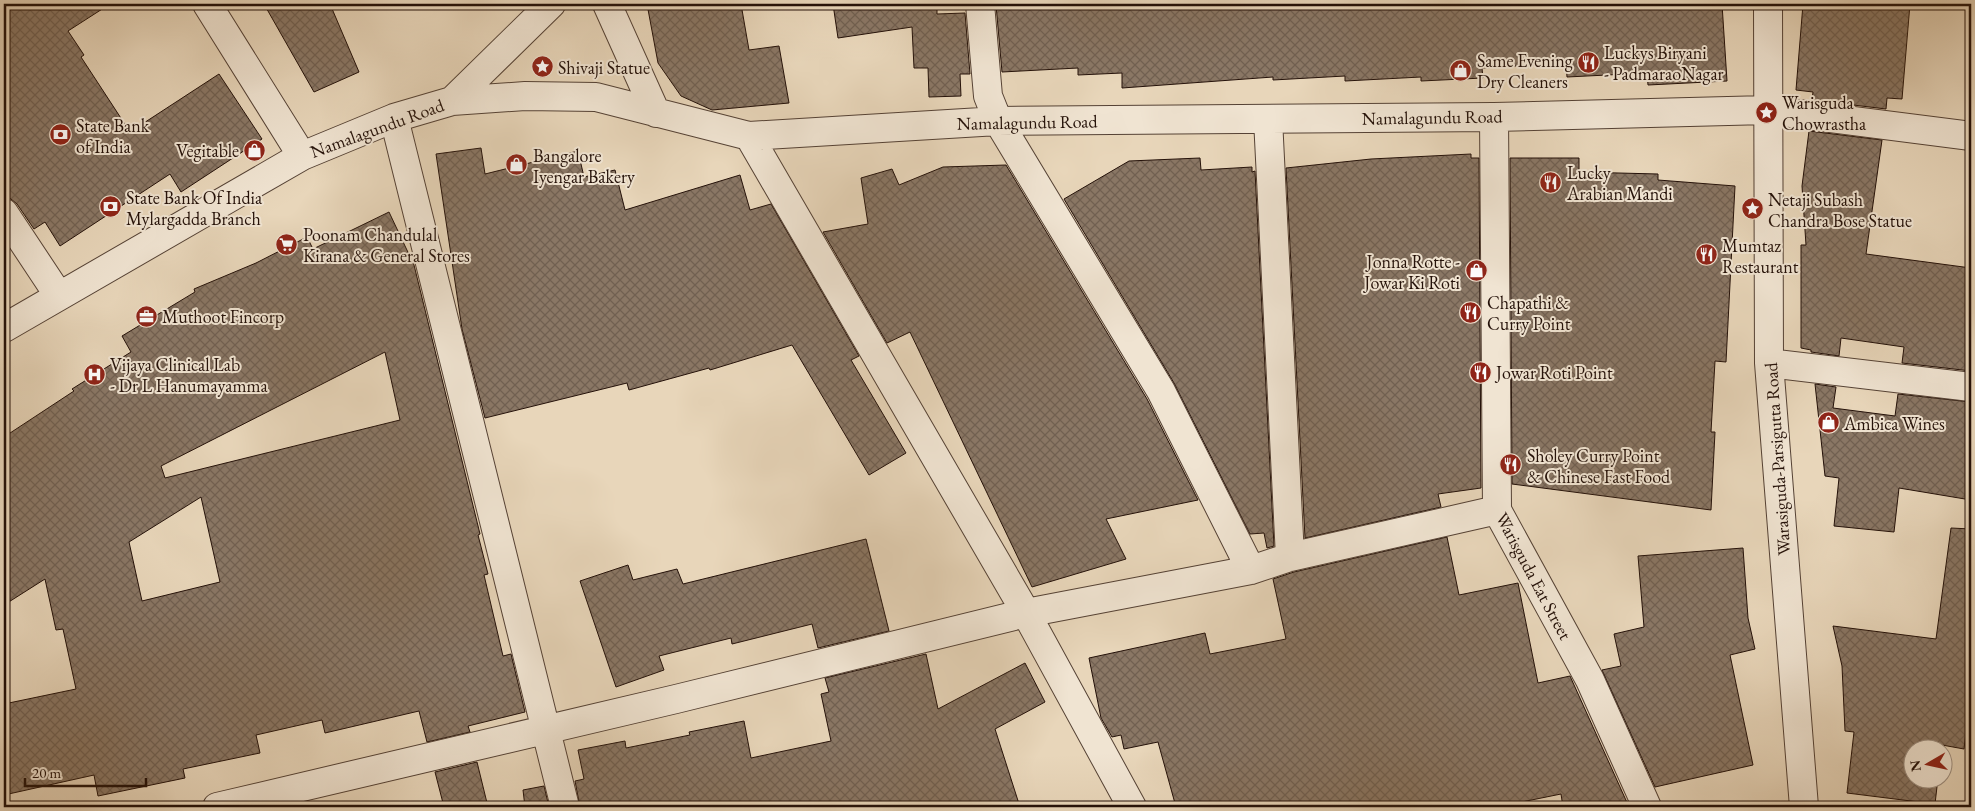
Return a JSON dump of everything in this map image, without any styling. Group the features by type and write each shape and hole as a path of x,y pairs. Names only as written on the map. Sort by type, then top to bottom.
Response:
{"street":[{"path":"207,4 302,156"},
{"path":"452,101 551,4"},
{"path":"607,4 656,113"},
{"path":"980,4 988,96 998,121 1161,391 1251,570"},
{"name":"Warasiguda-Parsigutta Road","path":"1768,4 1769,363 1804,807"},
{"name":"Namalagundu Road","path":"4,328 302,156 394,118 452,101 525,96 596,97 749,136 998,121 1494,117 1767,110 1971,136"},
{"name":"Warisguda Eat Street","path":"1494,117 1497,510 1590,680 1647,807"},
{"path":"394,118 565,807"},
{"path":"1268,119 1290,557"},
{"path":"749,136 1026,613 1132,807"},
{"path":"4,213 59,296"},
{"path":"1769,363 1971,387"},
{"path":"217,807 1026,613 1251,570 1290,557 1497,510"}],"building":[{"path":"4,4 110,4 68,31 84,55 81,57 130,132 219,74 262,139 181,192 170,174 60,246 45,222 34,229 17,204 11,199 4,197"},
{"path":"264,4 330,4 359,72 314,92"},
{"path":"647,4 741,4 749,50 779,46 789,103 712,110 681,96 658,63"},
{"path":"833,4 937,4 937,14 965,13 970,74 960,74 961,96 929,97 928,68 914,68 912,27 838,38"},
{"path":"1722,4 1727,81 1648,85 1647,73 1567,77 1566,63 1482,68 1483,78 1421,81 1421,77 1345,81 1345,76 1273,80 1273,77 1122,88 1122,73 1078,75 1078,68 1002,72 996,5"},
{"path":"1803,4 1910,4 1902,99 1887,98 1886,109 1812,100 1813,92 1796,90"},
{"path":"1809,131 1882,140 1866,254 1971,268 1971,371 1902,363 1904,347 1841,338 1839,356 1811,352 1811,350 1801,348 1801,245 1806,245 1802,186"},
{"path":"481,148 485,174 578,151 584,177 615,170 625,210 740,175 750,210 771,204 859,356 851,360 906,453 869,475 792,345 710,370 709,368 629,390 627,383 485,418 462,329 436,154"},
{"path":"1471,154 1471,158 1479,158 1481,488 1438,494 1441,507 1305,538 1286,168 1371,159"},
{"path":"1200,158 1201,170 1252,167 1252,172 1255,171 1274,546 1267,548 1264,533 1250,534 1174,383 1064,199 1129,161"},
{"path":"1510,158 1579,158 1579,172 1658,174 1658,180 1735,186 1726,362 1715,361 1711,432 1715,432 1711,510 1512,484"},
{"path":"1006,165 1147,399 1198,500 1106,519 1126,559 1032,587 910,332 887,343 823,232 868,224 861,178 892,169 899,185 943,167"},
{"path":"389,212 414,265 480,534 478,535 488,574 484,575 503,656 511,654 525,712 468,726 470,732 427,742 419,711 325,733 322,720 256,735 260,753 183,769 185,778 98,796 94,775 4,795 4,704 76,689 63,629 56,630 45,579 4,605 4,437 74,391 72,389 131,352 122,336 195,292 194,289 256,263 307,237 313,249","holes":["385,352 400,420 165,478 161,466","201,497 220,582 142,601 129,542"]},
{"path":"1815,384 1836,387 1833,408 1895,416 1898,394 1971,402 1971,500 1899,488 1894,532 1834,526 1839,478 1825,476"},
{"path":"1951,528 1971,529 1971,690 1964,749 1952,747 1952,738 1902,738 1902,788 1937,788 1935,804 1847,793 1854,732 1845,731 1842,666 1833,626 1936,639"},
{"path":"1447,537 1459,595 1518,583 1538,683 1570,676 1629,807 1563,807 1561,794 1497,807 1176,807 1158,742 1124,749 1121,735 1112,737 1101,718 1089,658 1205,633 1210,654 1286,639 1273,579 1294,572"},
{"path":"866,539 889,631 818,648 812,624 732,644 731,638 659,656 664,670 616,687 580,581 628,565 633,580 677,569 683,584"},
{"path":"1743,548 1748,618 1755,649 1730,655 1753,765 1655,787 1602,670 1621,666 1614,634 1644,627 1638,556"},
{"path":"926,654 938,709 1025,663 1045,702 995,729 1020,807 580,807 575,781 584,779 578,750 625,741 626,748 690,735 689,732 744,721 751,758 831,741 821,694 829,692 825,678"},
{"path":"477,762 488,807 444,807 435,772"},
{"path":"544,786 549,807 525,807 523,790"}],"place":[{"name":"Luckys Biryani - PadmaraoNagar","path":"1588,62"},
{"name":"Shivaji Statue","path":"542,67"},
{"name":"Same Evening Dry Cleaners","path":"1461,70"},
{"name":"Warisguda Chowrastha","path":"1766,112"},
{"name":"State Bank of India","path":"60,135"},
{"name":"Vegitable","path":"255,150"},
{"name":"Bangalore Iyengar Bakery","path":"517,165"},
{"name":"Lucky Arabian Mandi","path":"1551,182"},
{"name":"State Bank Of India Mylargadda Branch","path":"110,207"},
{"name":"Netaji Subash Chandra Bose Statue","path":"1752,209"},
{"name":"Poonam Chandulal Kirana & General Stores","path":"287,244"},
{"name":"Mumtaz Restaurant","path":"1706,255"},
{"name":"Jonna Rotte - Jowar Ki Roti","path":"1476,271"},
{"name":"Chapathi & Curry Point","path":"1471,312"},
{"name":"Muthoot Fincorp","path":"146,316"},
{"name":"Jowar Roti Point","path":"1480,372"},
{"name":"Vijaya Clinical Lab - Dr L Hanumayamma","path":"94,374"},
{"name":"Ambica Wines","path":"1828,423"},
{"name":"Sholey Curry Point & Chinese Fast Food","path":"1511,465"}]}
